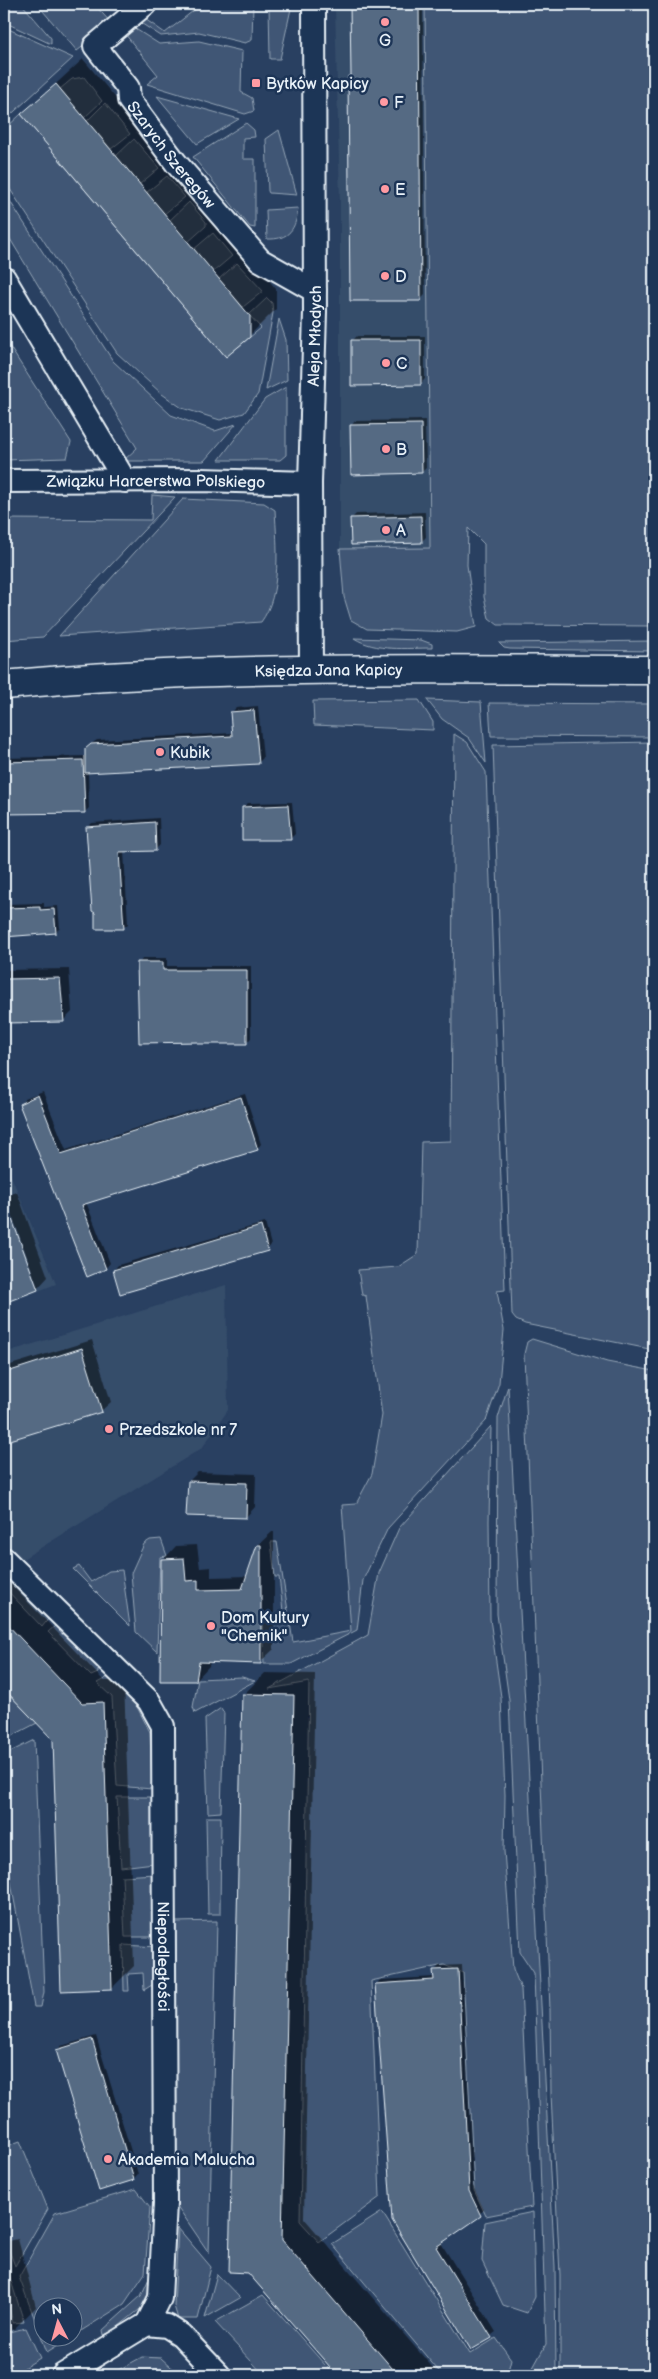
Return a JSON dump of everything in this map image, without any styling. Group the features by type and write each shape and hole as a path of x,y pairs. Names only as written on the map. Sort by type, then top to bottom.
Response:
{"street":[{"name":"Szarych Szeregów","path":"145,4 95,46 128,88 129,100 170,155 260,260 315,291"},
{"name":"Aleja Młodych","path":"311,668 310,483 314,402 315,291 314,4"},
{"path":"4,278 125,481"},
{"name":"Związku Harcerstwa Polskiego","path":"4,481 201,480 310,483"},
{"name":"Księdza Jana Kapicy","path":"4,684 63,679 311,668 654,670"},
{"name":"Niepodległości","path":"4,1559 149,1701 163,1726 165,2203 160,2298 147,2324"},
{"path":"72,2373 147,2324 167,2326 181,2335 219,2375"}],"shaded area":[{"path":"4,4 22,4 51,38 51,44 4,22"},
{"path":"37,4 94,4 112,24 77,51"},
{"path":"202,4 253,4 252,40 245,43 199,32 161,36 139,22 145,19 165,33"},
{"path":"269,4 292,4 280,59 270,59"},
{"path":"335,4 424,4 430,549 340,549 340,202"},
{"path":"425,4 654,4 654,626 498,625 489,618 484,597 484,544 468,528 467,565 476,627 457,632 367,629 351,620 344,597 340,549 430,548"},
{"path":"4,27 73,58 4,121"},
{"path":"134,28 159,44 199,41 242,51 241,92 252,98 254,111 245,114 147,84 158,75 125,34"},
{"path":"84,77 102,101 84,118 60,89 72,79"},
{"path":"157,96 239,119 197,144"},
{"path":"105,103 130,134 111,149 87,121"},
{"path":"21,114 226,357 261,328 249,315 267,298 272,303 273,313 258,394 244,413 220,420 182,408 162,394 117,353 4,180 4,130"},
{"path":"246,123 254,130 255,137 243,138 243,159 255,159 255,228 250,227 193,157"},
{"path":"279,130 297,195 269,193 268,191 266,139"},
{"path":"134,139 159,168 140,184 116,156"},
{"path":"167,176 185,197 163,215 147,192"},
{"path":"4,192 113,361 171,415 215,431 236,424 204,461 123,461 137,448 4,229"},
{"path":"189,202 206,222 206,226 187,243 169,221"},
{"path":"298,208 295,222 290,232 281,238 267,239 266,210"},
{"path":"213,233 232,256 213,272 193,250"},
{"path":"237,263 263,291 243,307 219,279"},
{"path":"279,319 286,340 287,380 266,390"},
{"path":"4,338 71,442 67,458 4,460"},
{"path":"286,387 286,455 280,460 219,460 265,399"},
{"path":"152,495 175,497 43,637 4,640 4,519 151,520"},
{"path":"183,499 264,503 275,510 277,569 272,598 268,611 261,622 59,636"},
{"path":"354,638 421,640 432,644 432,648 402,649 381,647"},
{"path":"654,641 654,651 510,649 504,648 499,643"},
{"path":"419,700 433,722 433,730 314,725 313,701"},
{"path":"427,700 481,702 486,763 469,738 442,719"},
{"path":"489,703 654,704 654,737 491,736"},
{"path":"454,734 467,742 486,772 505,1290 497,1291 504,1330 499,1383 486,1421 388,1528 363,1580 357,1630 291,1664 264,1664 262,1621 284,1619 279,1577 275,1577 271,1542 277,1542 293,1642 351,1631 342,1505 356,1504 372,1474 382,1415 366,1296 362,1295 358,1270 398,1267 418,1254 421,1142 451,1141"},
{"path":"654,742 654,1350 525,1324 516,1320 512,1315 493,745"},
{"path":"4,1159 56,1284 4,1304"},
{"name":"Przedszkole nr 7","path":"226,1285 228,1410 202,1448 21,1560 4,1542 4,1353"},
{"path":"532,1339 607,1362 654,1371 654,2375 560,2375 560,2275 551,2094 550,2010 524,1354 527,1342"},
{"path":"508,1386 555,2267 556,2375 529,2375 546,2344 534,1973 520,1952 509,1700 497,1614 498,1418"},
{"path":"491,1426 489,1521 490,1619 501,1697 505,1795 504,1851 513,1969 521,1989 532,2207 486,2216 474,2190 463,1973 444,1965 371,1981 380,2197 319,2242 300,2221 309,1682 269,1689 368,1635 379,1573 399,1528"},
{"path":"161,1539 167,1556 160,1557 157,1652 136,1632 131,1573 144,1544 150,1540"},
{"path":"79,1566 91,1582 109,1571 122,1570 130,1626 73,1569"},
{"path":"5,1574 49,1618 42,1627 4,1587"},
{"path":"56,1625 98,1666 98,1673 91,1676 48,1632"},
{"path":"108,1677 135,1703 150,1732 152,1789 117,1786 112,1697 97,1683"},
{"path":"242,1677 255,1681 195,1713 193,1707 198,1679"},
{"path":"4,1689 37,1723 4,1740"},
{"path":"221,1708 224,1713 221,1812 208,1813 205,1719"},
{"path":"34,1740 44,1992 41,2007 34,2007 4,1845 4,1755"},
{"path":"117,1797 153,1797 154,1863 121,1867"},
{"path":"206,1817 221,1817 220,1914 208,1914"},
{"path":"155,1874 155,1937 125,1937 122,1876"},
{"path":"217,1921 209,2253 177,2206 176,1922"},
{"path":"123,1945 158,1947 155,1983 144,1990 143,1973 128,1974 129,1991 124,1991"},
{"path":"20,2141 48,2209 15,2266 4,2237 4,2147"},
{"path":"136,2189 150,2207 145,2273 124,2304 82,2330 82,2296 32,2296 32,2312 19,2277 55,2213"},
{"path":"382,2212 470,2354 496,2338 511,2359 507,2375 442,2375 332,2244"},
{"path":"533,2212 535,2297 527,2313 503,2305 482,2261 485,2222"},
{"path":"178,2228 211,2267 198,2319 178,2319 174,2306"},
{"path":"4,2259 24,2322 13,2323 4,2287"},
{"path":"151,2274 150,2301 113,2331 104,2335 103,2330 141,2296"},
{"path":"217,2274 240,2298 205,2318"},
{"path":"263,2295 334,2375 264,2375 215,2322"},
{"path":"26,2328 32,2341 32,2346 34,2346 40,2358 12,2375 4,2375 4,2333"},
{"path":"45,2346 57,2346 47,2352"},
{"path":"142,2357 161,2358 180,2375 109,2375"}],"building":[{"path":"350,4 419,4 421,301 350,301 348,76 351,76"},
{"path":"56,84 250,316 250,337 226,357 21,114"},
{"name":"C","path":"351,340 421,340 421,385 351,386"},
{"name":"B","path":"421,424 422,473 351,475 350,425"},
{"name":"A","path":"421,516 422,543 351,545 350,518"},
{"path":"254,710 259,764 85,773 85,749 91,744 232,736 230,712"},
{"path":"83,760 85,813 4,814 4,762"},
{"path":"288,805 291,840 242,840 242,807"},
{"path":"155,822 156,851 119,852 124,929 95,929 86,827"},
{"path":"40,907 40,910 54,909 56,933 4,937 4,908"},
{"path":"137,962 163,962 163,970 247,970 247,1044 198,1044 198,1042 139,1043"},
{"path":"60,978 64,1022 4,1023 4,979"},
{"path":"38,1095 61,1154 241,1097 258,1150 82,1205 106,1269 87,1277 19,1104"},
{"path":"6,1203 38,1290 4,1303 4,1204"},
{"path":"261,1226 268,1251 120,1294 113,1270"},
{"path":"82,1348 102,1412 7,1441 4,1428 4,1373"},
{"path":"188,1481 247,1483 246,1518 186,1516"},
{"name":"Dom Kultury \"Chemik\"","path":"257,1545 261,1545 261,1664 199,1662 196,1681 160,1681 161,1559 184,1558 186,1581 198,1580 198,1590 242,1589"},
{"path":"4,1621 82,1703 103,1702 112,1989 61,1991 53,1740 4,1689"},
{"path":"242,1694 294,1695 282,2240 398,2375 337,2375 248,2273 229,2272"},
{"path":"458,1969 469,2191 481,2216 436,2247 492,2338 471,2350 392,2220 375,1984 434,1980 433,1970"},
{"path":"92,2039 134,2180 99,2191 56,2050"}],"place":[{"name":"G","path":"385,22"},
{"name":"Bytków Kapicy","path":"256,83"},
{"name":"F","path":"384,102"},
{"name":"E","path":"385,189"},
{"name":"D","path":"385,276"},
{"name":"C","path":"386,363"},
{"name":"B","path":"386,449"},
{"name":"A","path":"386,530"},
{"name":"Kubik","path":"160,752"},
{"name":"Przedszkole nr 7","path":"109,1429"},
{"name":"Dom Kultury \"Chemik\"","path":"211,1626"},
{"name":"Akademia Malucha","path":"108,2159"}]}
